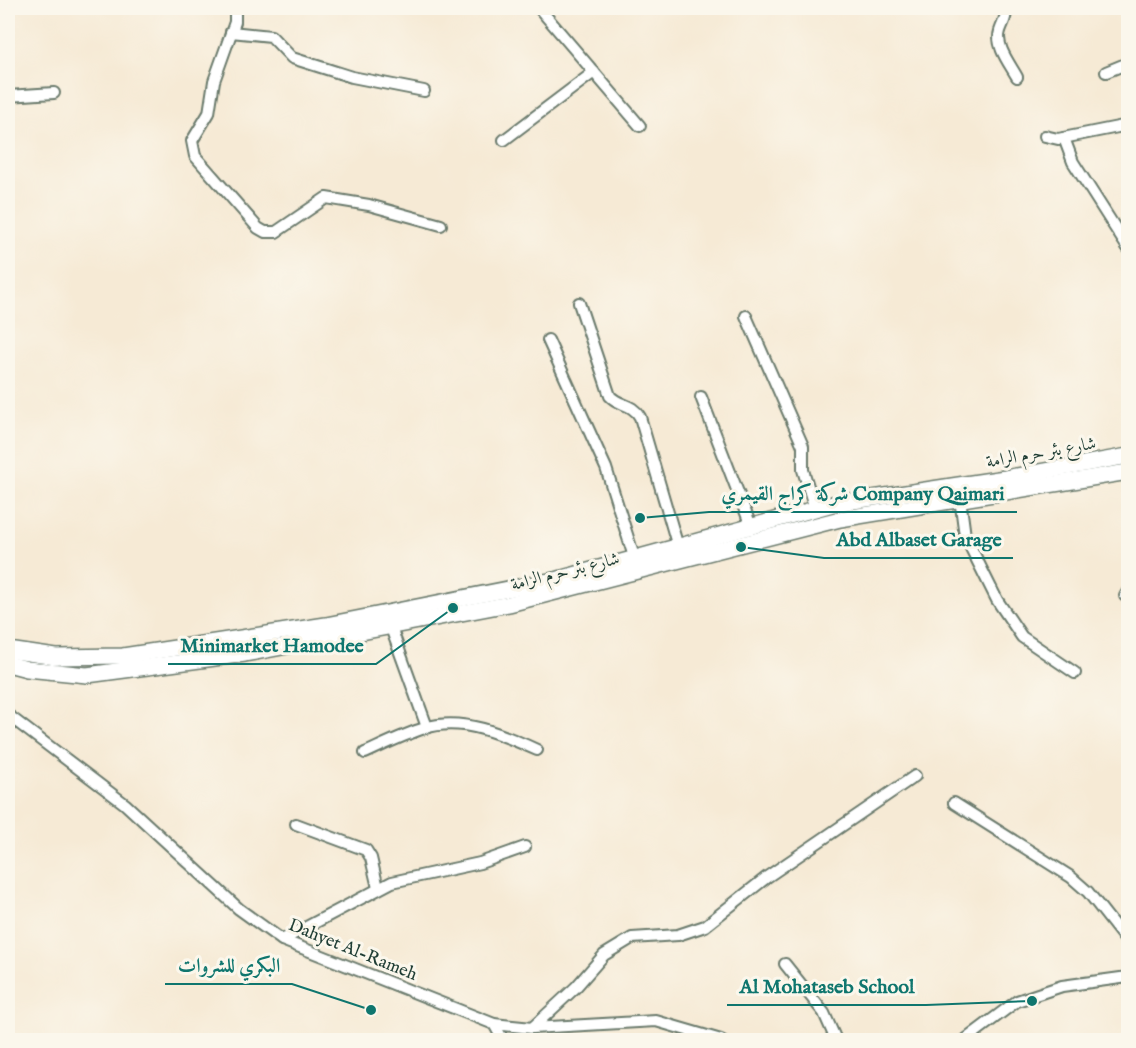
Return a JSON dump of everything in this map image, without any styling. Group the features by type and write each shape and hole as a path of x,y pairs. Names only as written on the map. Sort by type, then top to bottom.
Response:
{"main road":[{"name":"شارع بئر حرم الرامة","path":"8,650 89,658 195,646 326,625 482,595 635,560 815,509 1128,456"},
{"name":"شارع بئر حرم الرامة","path":"8,664 27,669 87,675 244,654 509,604 840,519 1128,472"}],"street":[{"path":"235,8 235,21 214,81 209,113 193,138 191,148 258,228 267,233 276,232 326,198 369,205 441,225"},
{"path":"539,8 640,126"},
{"path":"1006,8 1006,17 1000,31 999,42 1017,76"},
{"path":"231,32 271,36 292,58 352,77 424,91"},
{"path":"1107,72 1128,63"},
{"path":"504,140 594,72"},
{"path":"8,96 54,93"},
{"path":"1045,136 1064,138 1128,125"},
{"path":"1064,138 1073,162 1128,248"},
{"path":"579,303 610,396 616,402 631,406 640,417 678,547"},
{"path":"746,316 804,446 803,470 815,509"},
{"path":"548,340 606,468 635,560"},
{"path":"701,397 752,526"},
{"path":"960,498 965,536 998,600 1022,637 1075,673"},
{"path":"390,625 427,727"},
{"name":"Dahyet Al-Rameh","path":"8,715 125,804 239,909 282,940 494,1024 532,1028 656,1021 721,1041"},
{"path":"365,753 427,727 460,725 503,734 537,750"},
{"path":"532,1028 576,987 604,955 632,938 678,935 705,926 767,877 915,776"},
{"path":"954,803 1071,877 1088,892 1128,943"},
{"path":"296,824 366,850 371,858 378,888"},
{"path":"282,940 392,882 480,863 525,847"},
{"path":"785,964 824,1014 836,1041"},
{"path":"965,1041 1017,1001 1062,986 1128,977"},
{"path":"494,1024 503,1041"}],"place":[{"name":"شركة كراج القيمري Company Qaimari","path":"640,518"},
{"name":"Abd Albaset Garage","path":"741,547"},
{"name":"Minimarket Hamodee","path":"453,608"},
{"name":"Al Mohataseb School","path":"1032,1001"},
{"name":"البكري للشروات","path":"371,1010"}]}
